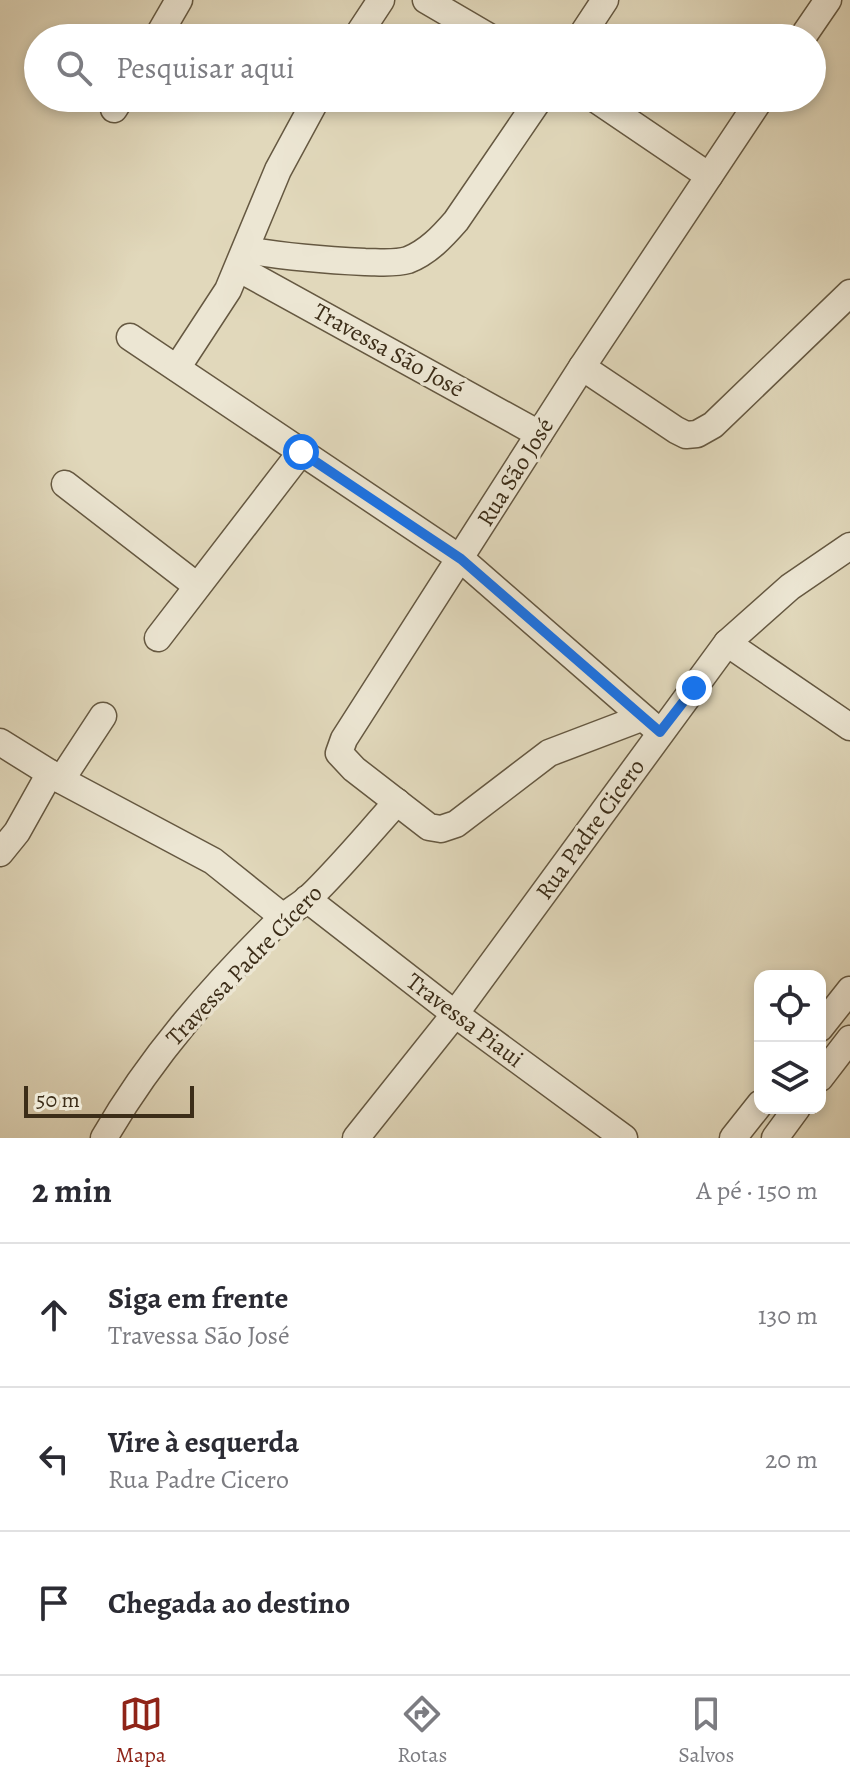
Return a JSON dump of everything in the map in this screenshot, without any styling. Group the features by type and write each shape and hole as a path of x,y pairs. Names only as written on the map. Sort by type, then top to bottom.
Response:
{"street":[{"path":"165,24 179,0"},
{"path":"365,24 381,0"},
{"path":"426,0 467,24"},
{"path":"589,24 605,0"},
{"path":"812,24 828,0"},
{"path":"177,368 228,290 278,170 309,112"},
{"path":"242,259 404,261 417,256 441,239 456,221 530,112"},
{"path":"615,112 709,176"},
{"name":"Rua São José","path":"397,802 343,759 339,753 344,739 582,367 752,112"},
{"name":"Travessa São José","path":"242,259 539,434"},
{"path":"582,367 676,430 686,435 697,434 713,425 740,401 850,293"},
{"path":"130,337 461,559 651,725"},
{"path":"158,638 301,452"},
{"path":"65,484 197,586"},
{"name":"Rua Padre Cicero","path":"356,1138 455,1014 651,725 727,643 790,587 850,546"},
{"path":"727,643 850,727"},
{"path":"0,853 103,716"},
{"path":"397,802 429,827 441,829 456,824 549,753 651,725"},
{"path":"0,742 213,861 283,917"},
{"name":"Travessa Padre Cícero","path":"104,1138 147,1070 202,1002 283,917 307,899 397,802"},
{"name":"Travessa Piaui","path":"307,899 455,1014 624,1138"},
{"path":"826,1020 850,990"},
{"path":"826,1070 850,1039"},
{"path":"733,1138 754,1112"},
{"path":"775,1138 793,1114"}],"route":[{"path":"301,452 461,559 660,732 694,688"}]}
